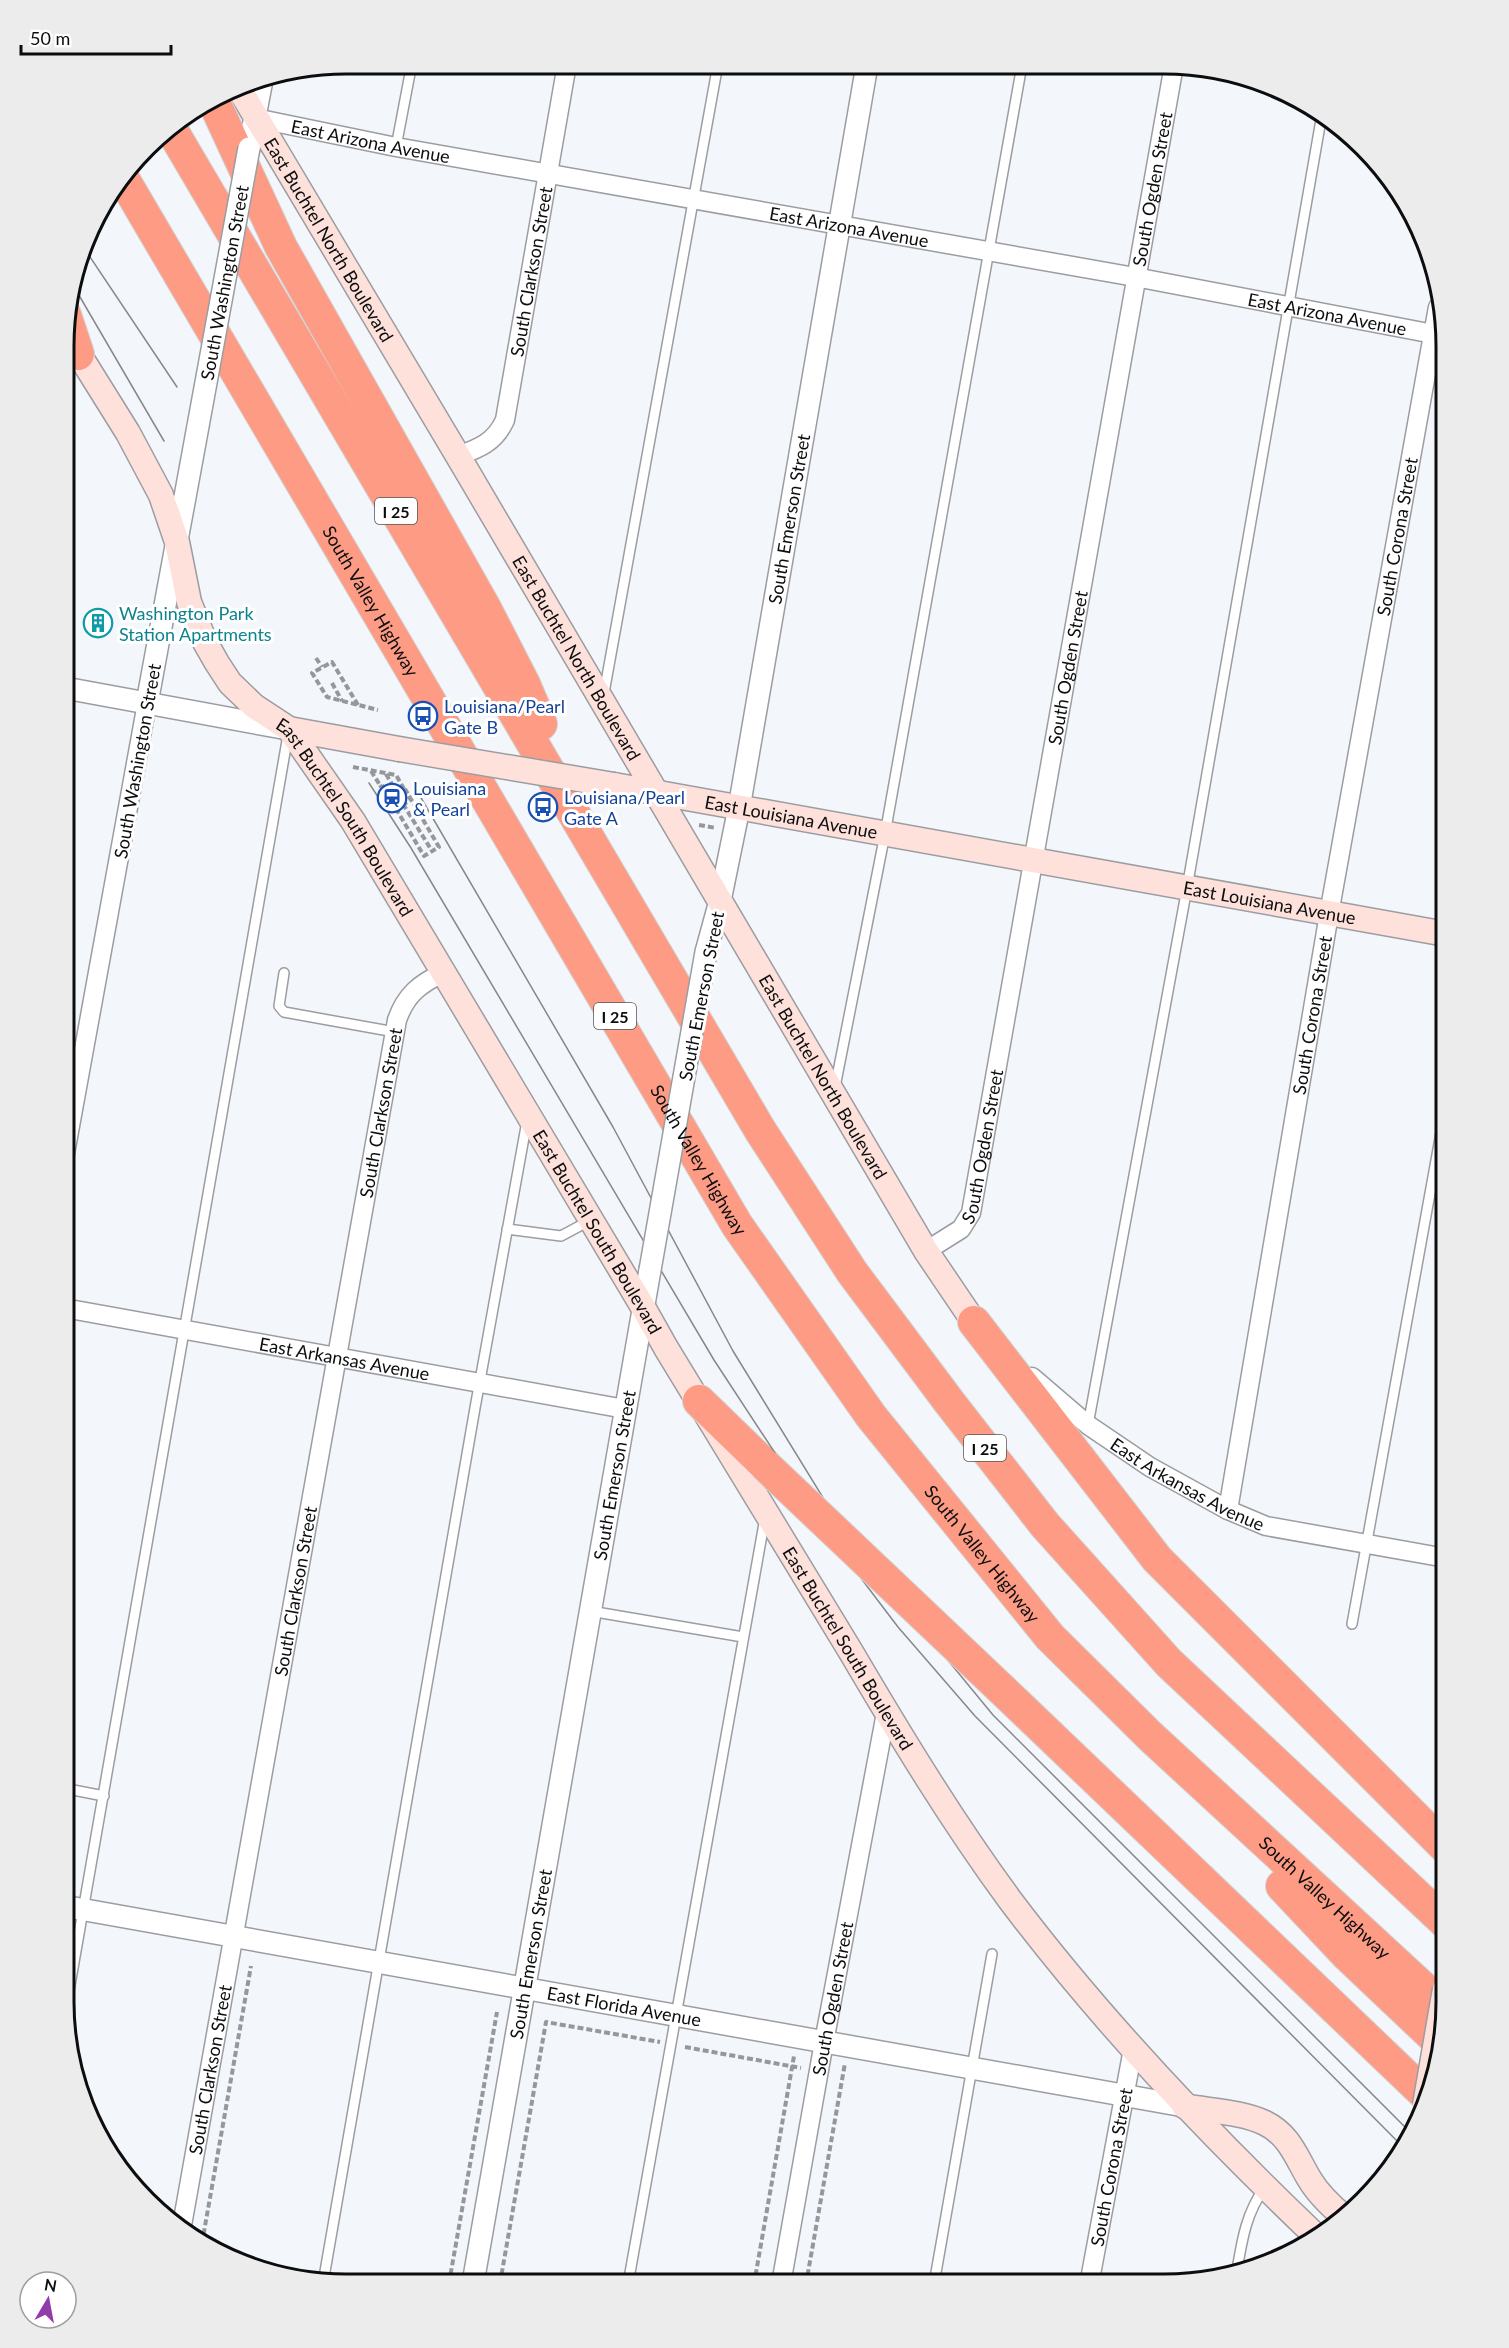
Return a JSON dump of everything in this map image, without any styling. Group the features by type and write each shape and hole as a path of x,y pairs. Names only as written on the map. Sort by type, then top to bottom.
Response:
{"highway":[{"path":"216,107 281,247 486,608 622,895"},
{"name":"I 25","path":"174,134 760,1130 852,1272 1045,1525 1169,1663 1436,1914"},
{"name":"South Valley Highway","path":"127,185 737,1225 871,1416 1050,1638 1174,1759 1436,2000"},
{"path":"113,205 290,464"},
{"path":"974,1322 1157,1559 1436,1838"},
{"path":"699,1401 1421,2090"},
{"path":"1050,1638 1348,1956 1433,2037"}],"main road":[{"name":"East Buchtel North Boulevard","path":"242,94 926,1251 974,1322"},
{"name":"East Buchtel South Boulevard","path":"74,346 128,433 154,481 177,542 189,602 205,642 217,663 230,683 254,706 289,729 353,821 886,1713 976,1852 1047,1947 1133,2049 1184,2106 1311,2231"},
{"name":"East Louisiana Avenue","path":"289,729 655,792 1034,862 1436,932"},
{"path":"1184,2106 1266,2123 1292,2146 1323,2198 1338,2211"}],"street":[{"name":"South Clarkson Street","path":"458,456 489,442 500,430 505,420 565,74"},
{"name":"South Emerson Street","path":"475,2274 706,952 720,901 739,808 865,74"},
{"name":"South Ogden Street","path":"926,1251 961,1229 971,1213 1172,74"},
{"name":"South Washington Street","path":"74,1104 261,87"},
{"name":"East Arizona Avenue","path":"255,118 396,147 1135,277 1435,334"},
{"name":"South Corona Street","path":"1228,1510 1329,914 1436,351"},
{"name":"East Louisiana Avenue","path":"74,690 289,729"},
{"name":"South Clarkson Street","path":"183,2220 395,1032 402,1006 410,995 444,972"},
{"name":"East Arkansas Avenue","path":"74,1310 625,1409"},
{"name":"East Arkansas Avenue","path":"974,1322 1054,1399 1088,1425 1150,1467 1228,1510 1266,1526 1436,1556"},
{"name":"South Ogden Street","path":"784,2274 824,2042 886,1713"},
{"name":"East Florida Avenue","path":"74,1908 1184,2106"},
{"name":"South Corona Street","path":"1091,2274 1133,2049"}],"lane":[{"path":"396,147 410,74"},
{"path":"602,702 716,74"},
{"path":"834,1092 885,834 1020,74"},
{"path":"1088,1425 1187,888 1320,124"},
{"path":"74,1908 104,1796 289,729"},
{"path":"284,974 279,1006 284,1012 395,1032"},
{"path":"325,2274 479,1383 528,1114"},
{"path":"1352,1624 1436,1161"},
{"path":"507,1229 561,1236 591,1220"},
{"path":"630,2274 674,2015 766,1512"},
{"path":"590,1611 743,1637"},
{"path":"74,1790 104,1796"},
{"path":"936,2274 992,1954"},
{"path":"1238,2264 1248,2217 1265,2187"}],"path":[{"path":"316,658 322,667"},
{"path":"358,705 332,662 312,673 327,697 342,701 358,705 378,710"},
{"path":"332,683 342,701"},
{"path":"353,767 371,770 386,773 396,776 439,847 424,856 371,770"},
{"path":"386,773 395,789"},
{"path":"381,785 394,809 411,800 404,789"},
{"path":"403,804 432,851"},
{"path":"690,824 723,829"},
{"path":"204,2234 251,1966"},
{"path":"451,2274 497,2012"},
{"path":"502,2274 546,2022 806,2069"},
{"path":"756,2274 794,2052"},
{"path":"808,2274 845,2060"}],"tram line":[{"path":"89,255 177,387"},
{"path":"79,295 164,441"},
{"path":"369,783 411,848 714,1360 832,1540 898,1627 975,1716 1397,2141"},
{"path":"417,791 613,1127 733,1351 849,1540 993,1715 1405,2127"}],"place":[{"name":"Washington Park Station Apartments","path":"98,623"},
{"name":"Louisiana/Pearl Gate B","path":"423,716"},
{"name":"Louisiana & Pearl","path":"392,798"},
{"name":"Louisiana/Pearl Gate A","path":"543,807"}]}
